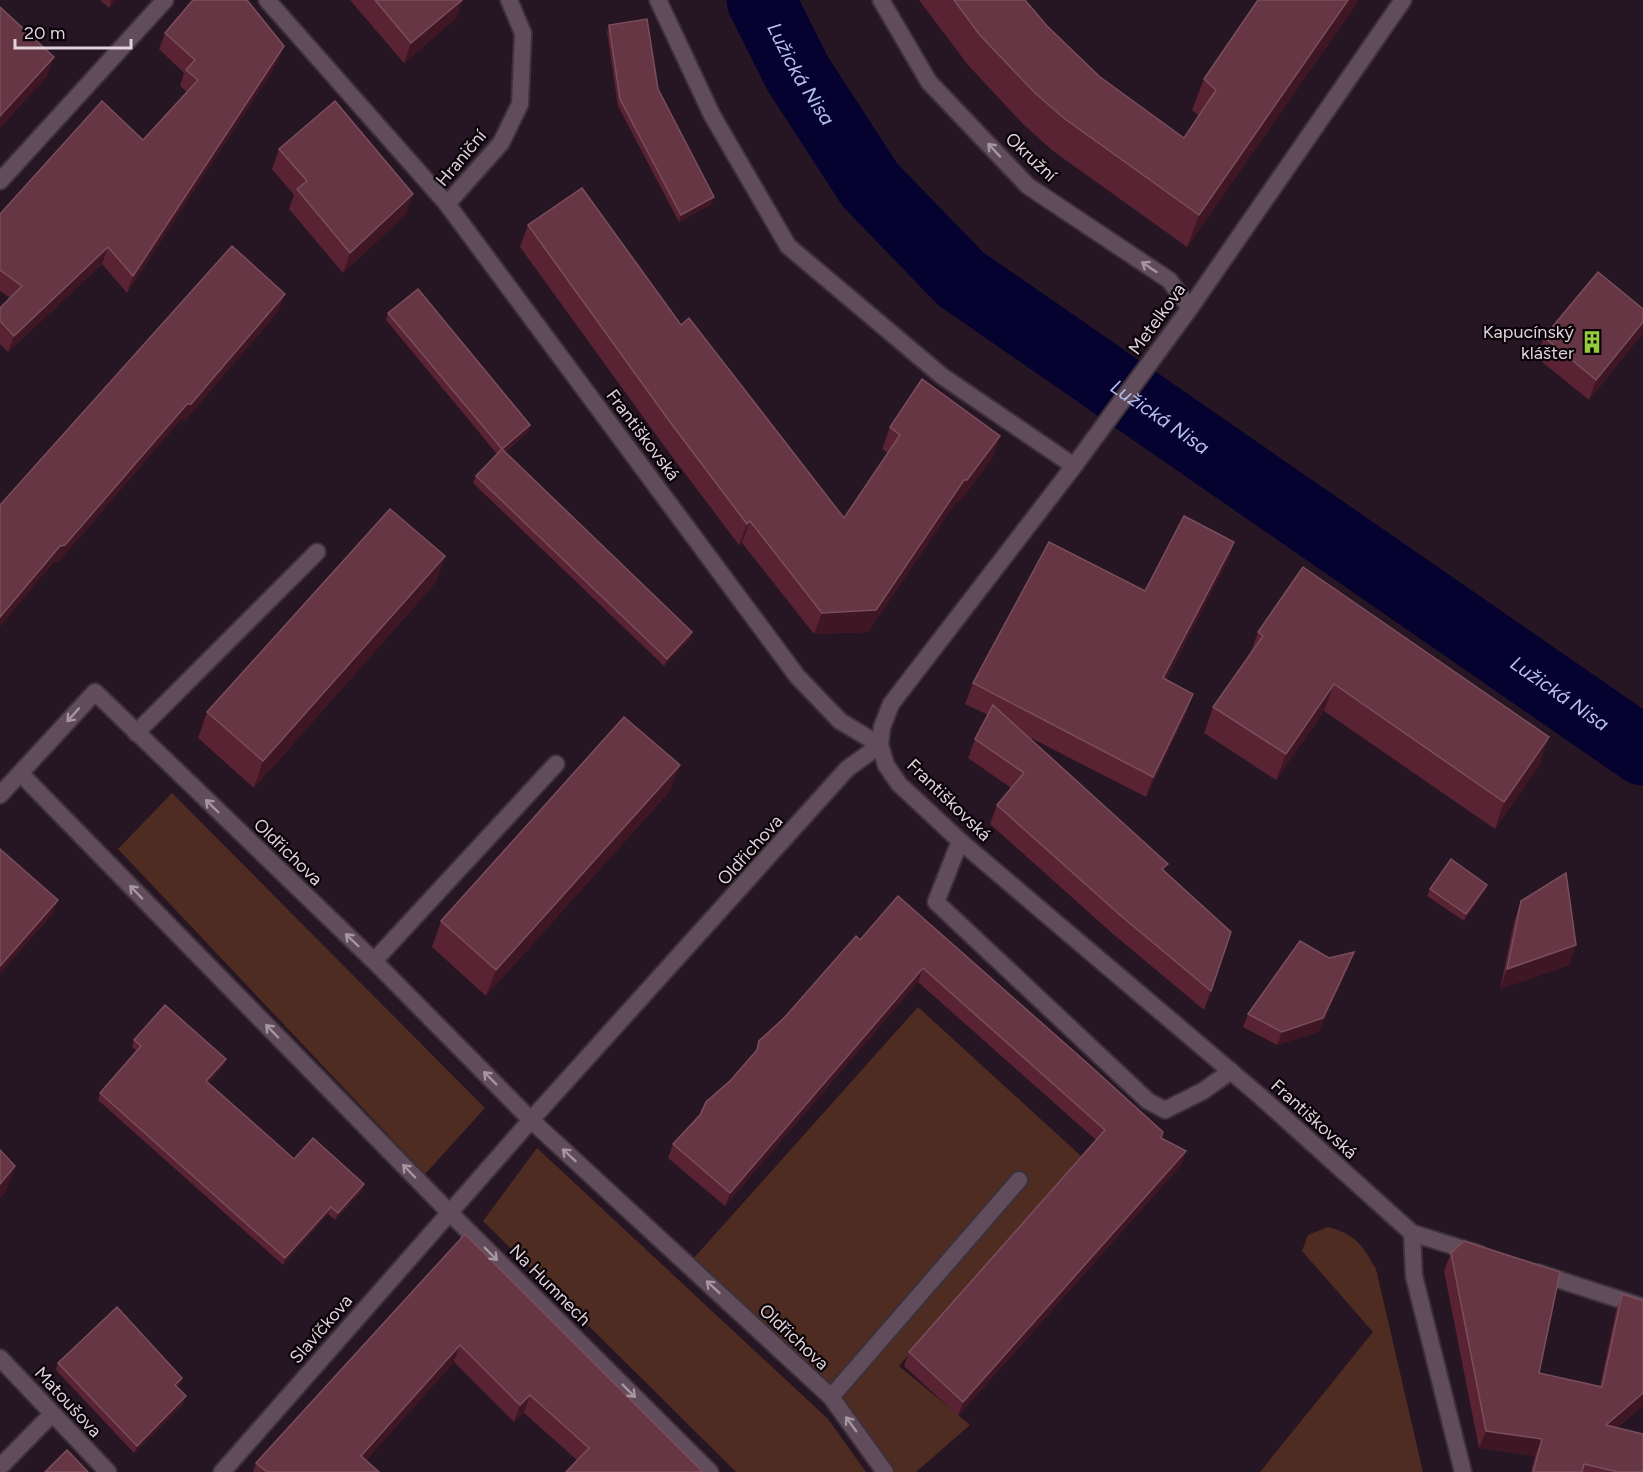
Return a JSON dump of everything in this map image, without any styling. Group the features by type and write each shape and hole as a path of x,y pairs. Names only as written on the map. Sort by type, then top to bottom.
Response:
{"street":[{"path":"0,181 165,0"},
{"name":"Františkovská","path":"267,0 447,204 797,675 840,722 880,745 886,765 899,784 960,841 1231,1071 1412,1233"},
{"name":"Hraniční","path":"447,204 501,143 520,104 523,33 509,0"},
{"path":"658,0 712,115 788,246 942,376 1074,466"},
{"name":"Okružní","path":"881,0 929,82 1028,186 1169,280 1190,308"},
{"name":"Metelkova","path":"880,745 882,727 891,704 1153,359 1403,0"},
{"path":"136,733 317,552"},
{"name":"Oldřichova","path":"0,795 95,692 374,961 531,1120 831,1397 885,1472"},
{"name":"Oldřichova","path":"531,1120 847,769 880,745"},
{"path":"374,961 556,764"},
{"path":"21,774 450,1213 531,1120"},
{"path":"960,841 936,902 1148,1101 1165,1110 1203,1091 1231,1071"},
{"path":"831,1397 1019,1180"},
{"name":"Slavíčkova","path":"222,1472 450,1213"},
{"name":"Na Humnech","path":"450,1213 710,1472"},
{"path":"1462,1472 1414,1276 1412,1233 1500,1261"},
{"path":"1522,1268 1643,1307"},
{"name":"Matoušova","path":"0,1358 108,1472"},
{"path":"0,1467 52,1414"}],"shaded area":[{"path":"172,793 485,1108 425,1174 118,849"},
{"path":"918,1007 1081,1156 899,1366 970,1425 916,1472 894,1472 840,1399 692,1260"},
{"path":"537,1148 828,1419 866,1472 736,1472 483,1221"},
{"path":"1328,1227 1358,1242 1376,1269 1423,1472 1260,1472 1373,1332 1302,1251 1308,1235"}],"building":[{"path":"193,0 247,0 284,46 133,276 108,247 14,336 0,321 0,308 22,286 0,270 0,214 102,101 143,140 198,80 186,70 195,60 165,33"},
{"path":"375,0 462,0 411,43"},
{"path":"954,0 1025,0 1047,26 1100,77 1184,138 1216,90 1204,79 1258,0 1348,0 1199,215 1065,119 1035,93 979,34"},
{"path":"0,7 54,57 0,116"},
{"path":"647,19 658,89 714,197 681,215 620,99 609,25"},
{"path":"335,101 413,194 350,253 297,189 307,181 279,149"},
{"path":"582,188 681,325 689,318 844,518 900,435 890,427 922,379 1000,436 967,480 964,480 876,610 822,613 750,521 747,524 670,422 528,225"},
{"path":"232,246 285,294 191,404 187,404 0,617 0,505"},
{"name":"Kapucínský klášter","path":"1598,272 1643,309 1643,322 1596,380 1544,337"},
{"path":"418,289 530,425 502,449 388,313"},
{"path":"502,449 692,632 667,659 476,476"},
{"path":"390,509 445,556 263,761 207,712"},
{"path":"1184,516 1234,542 1163,678 1193,694 1153,777 973,683 1049,542 1145,591"},
{"path":"1303,567 1549,737 1504,802 1334,684 1286,754 1213,707 1263,636 1258,632"},
{"path":"993,705 1168,864 1162,869 1231,932 1211,991 1120,915 997,805 1024,773 975,739"},
{"path":"624,717 680,765 496,970 441,921"},
{"path":"0,849 58,900 0,966"},
{"path":"1451,859 1487,885 1466,914 1430,889"},
{"path":"1566,873 1576,945 1507,969 1521,901"},
{"path":"898,896 1163,1132 1161,1138 1186,1151 963,1402 909,1352 1105,1130 923,968 730,1193 673,1144 700,1115 706,1102 731,1080 757,1050 759,1041 785,1017 856,936 860,940"},
{"path":"1300,941 1329,958 1354,952 1323,1018 1282,1032 1248,1014"},
{"path":"165,1005 226,1059 206,1081 294,1159 313,1138 364,1184 338,1213 331,1207 285,1258 100,1093 141,1046 134,1040"},
{"path":"0,1150 15,1166 0,1184"},
{"path":"465,1234 703,1472 566,1472 589,1448 530,1395 520,1405 460,1345 361,1456 379,1472 267,1472 256,1463"},
{"path":"1464,1241 1560,1272 1539,1373 1602,1387 1622,1294 1643,1301 1643,1393 1606,1425 1643,1434 1643,1472 1618,1472 1584,1464 1582,1472 1533,1472 1542,1439 1486,1431 1451,1253"},
{"path":"117,1307 182,1378 175,1385 186,1396 137,1446 58,1363"},
{"path":"67,1450 88,1472 45,1472"}],"waterway":[{"name":"Lužická Nisa","path":"761,0 798,74 870,185 961,279 1643,751"}],"place":[{"name":"Kapucínský klášter","path":"1592,342"}]}
